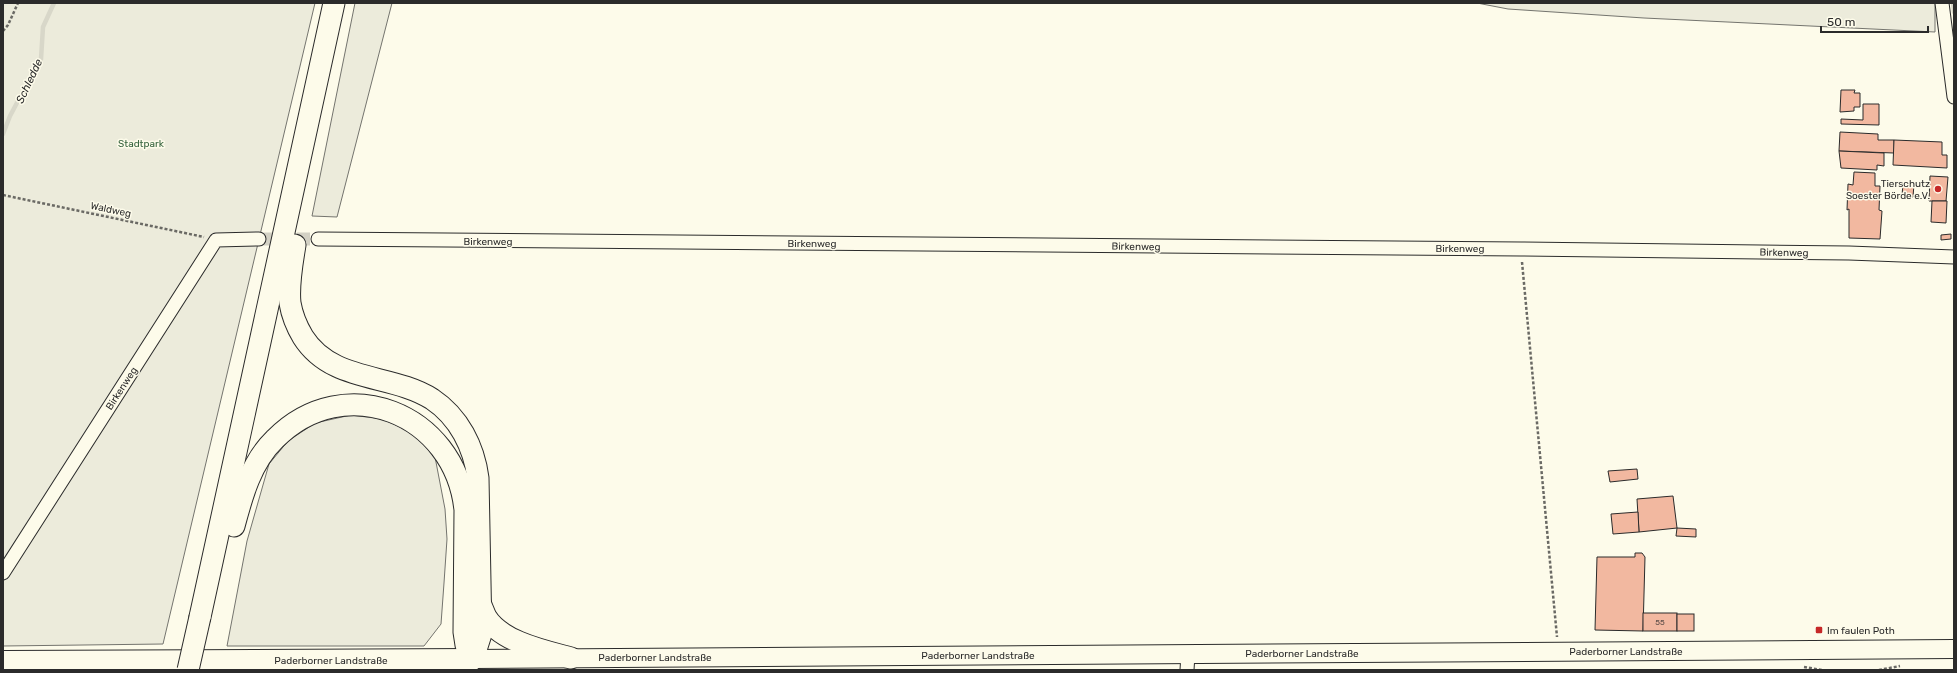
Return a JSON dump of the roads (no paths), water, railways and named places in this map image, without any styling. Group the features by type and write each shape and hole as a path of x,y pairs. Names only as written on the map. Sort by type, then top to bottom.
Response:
{"highway":[{"path":"188,670 334,3"},
{"path":"302,152 309,168 296,232 291,272 290,303 294,317 308,344 324,359 348,372 420,393 443,407 457,422 469,444 477,472 481,634 473,659"},
{"path":"210,572 229,543 252,472 266,448 282,432 304,417 338,406 363,406 395,413 417,424 428,432 447,456 460,482 465,510 464,632 466,645 473,659"},
{"path":"480,602 487,618 494,626 507,636 530,646 571,658"}],"main road":[{"name":"Paderborner Landstraße","path":"3,661 571,658 1188,662 1954,649"}],"street":[{"path":"1942,3 1954,97"},
{"name":"Birkenweg","path":"3,573 216,240 259,239"},
{"name":"Birkenweg","path":"318,239 1521,249 1849,253 1954,257"}],"waterway":[{"name":"Schledde","path":"3,134 10,116 19,99 30,84 41,59 43,27 54,3"},
{"path":"1953,3 1954,12"}],"tunnel":[{"path":"259,239 318,239"}],"place":[{"name":"Tierschutz Soester Börde e.V.","path":"1938,189"},
{"name":"Im faulen Poth","path":"1819,630"}],"park label":[{"name":"Stadtpark","path":"141,143"}]}
